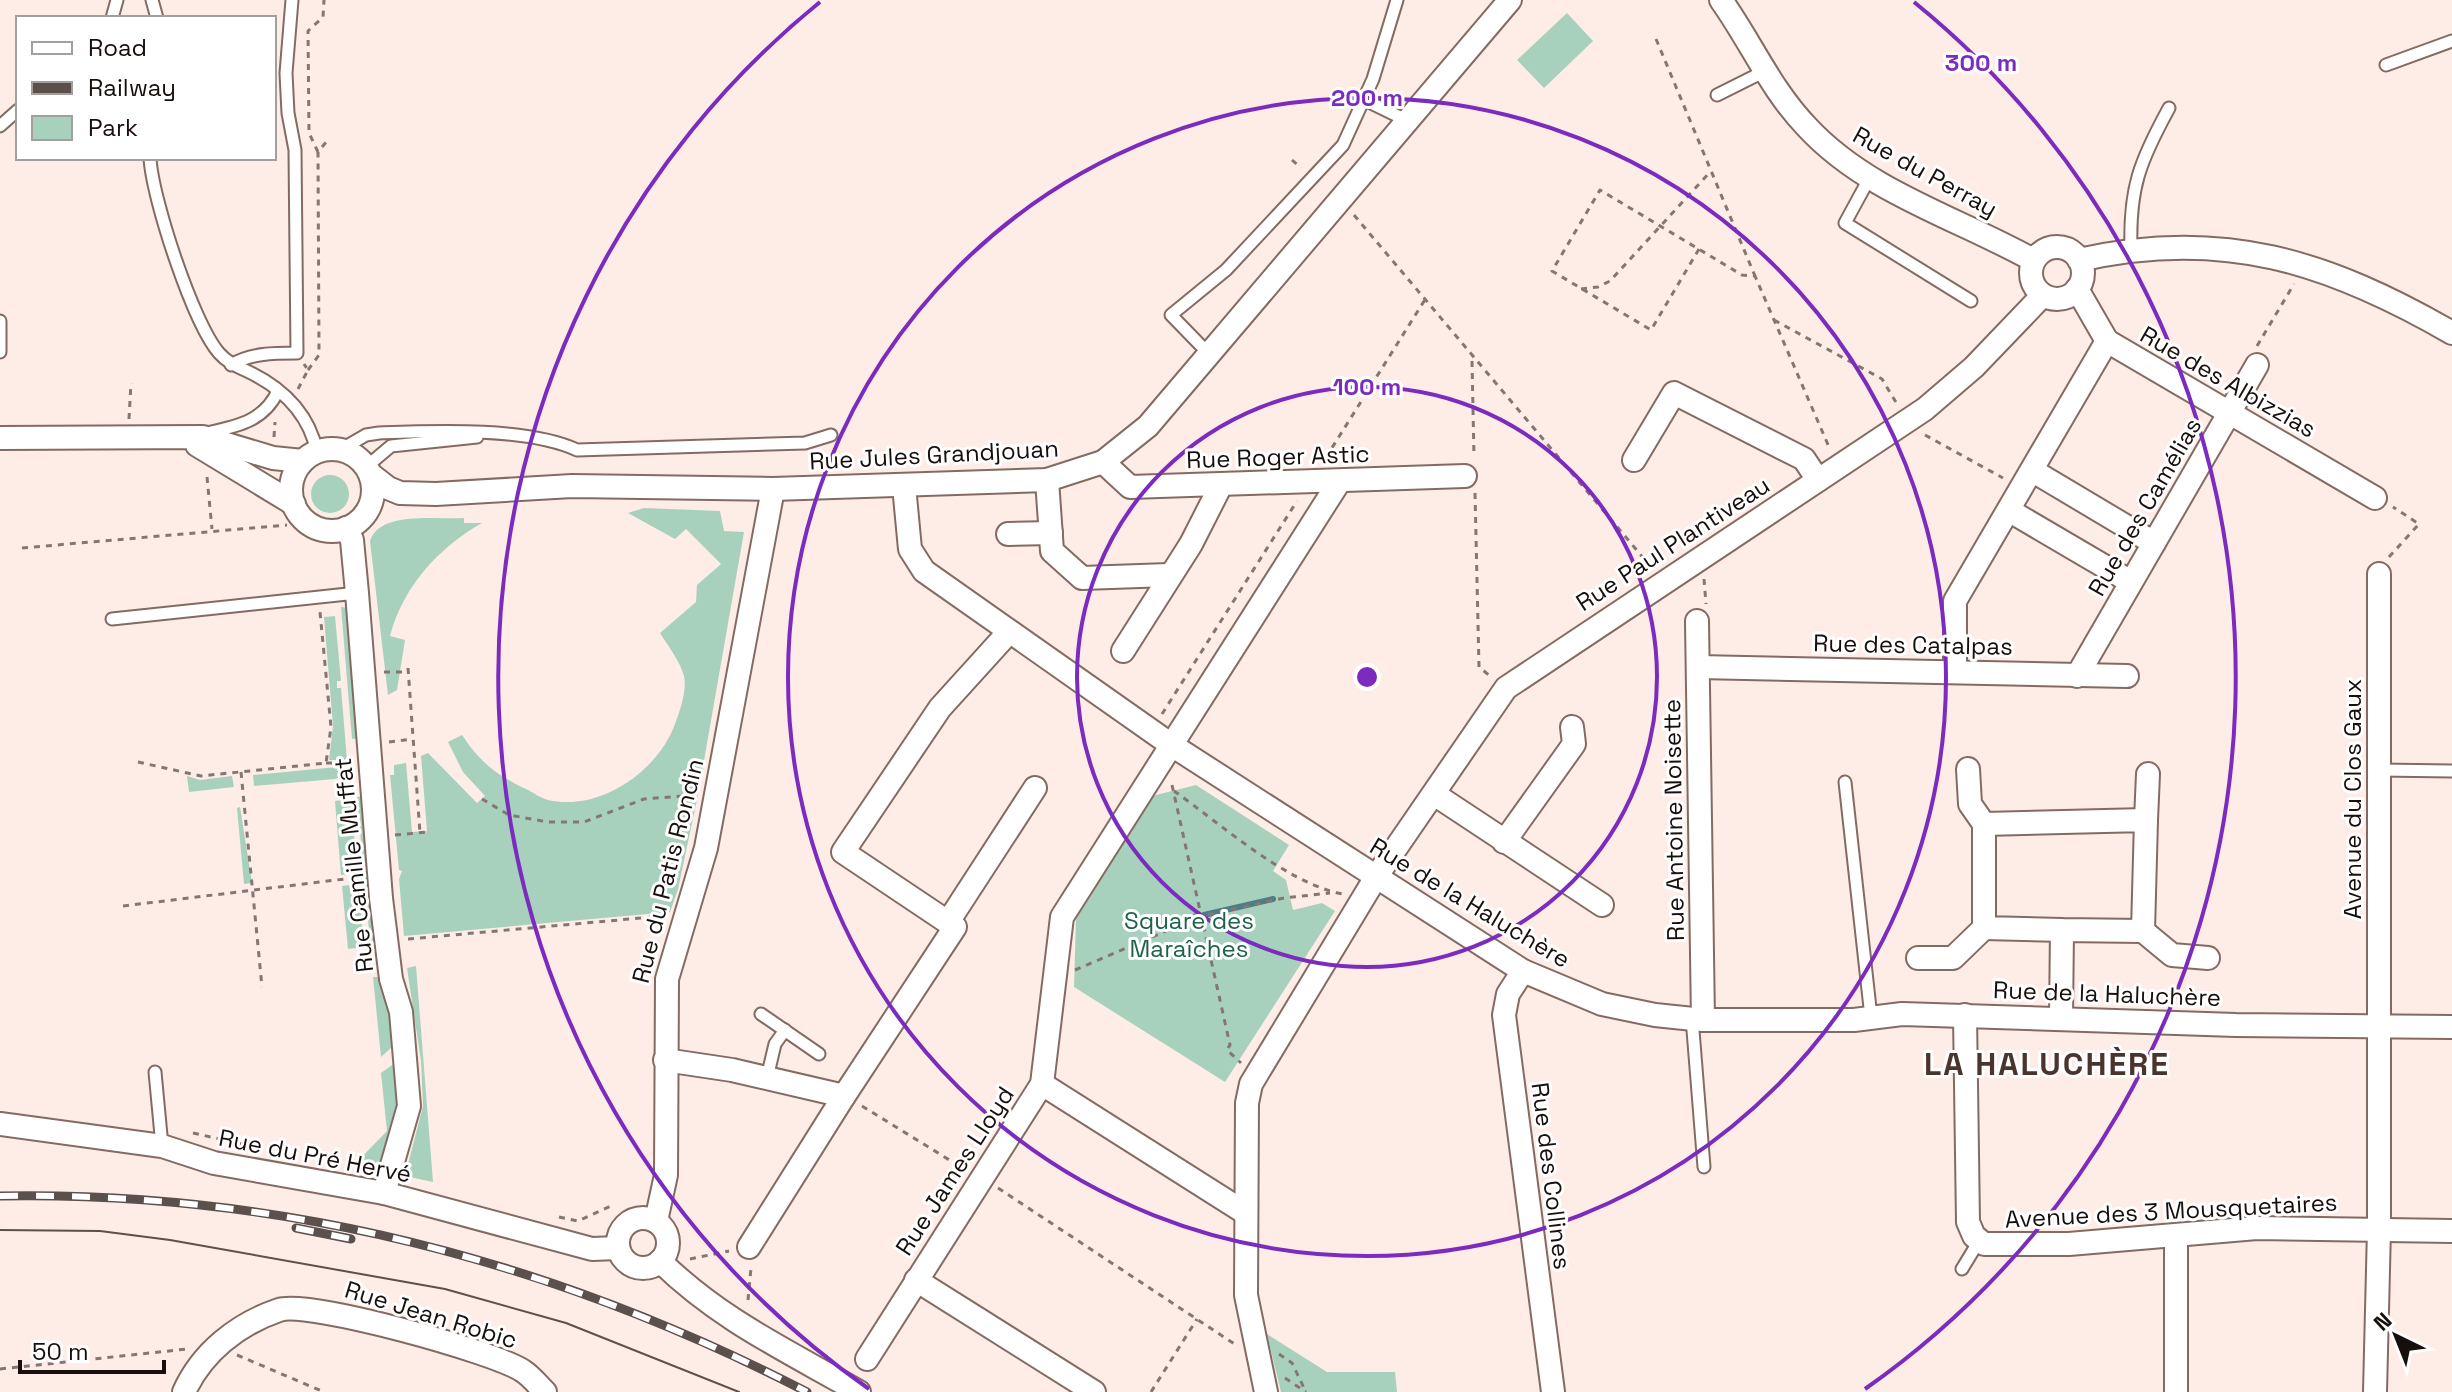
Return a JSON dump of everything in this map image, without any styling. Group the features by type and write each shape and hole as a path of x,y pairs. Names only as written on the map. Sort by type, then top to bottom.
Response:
{"street":[{"name":"Rue Jules Grandjouan","path":"368,470 388,488 400,493 436,494 572,486 773,489 1047,480 1103,462 1148,426 1342,202 1510,0"},
{"name":"Rue du Perray","path":"1721,0 1765,71 1805,126 1825,145 1870,177 2033,260"},
{"path":"2054,247 2067,249 2079,260 2083,275 2077,289 2062,299 2043,295 2031,280 2033,260 2044,250 2054,247"},
{"path":"2079,260 2131,249 2228,250 2302,263 2390,298 2452,333"},
{"name":"Rue des Albizzias","path":"2077,289 2107,341 2375,498"},
{"name":"Rue Paul Plantiveau","path":"1266,1392 1246,1295 1244,1212 1247,1103 1251,1084 1376,877 1506,688 1925,409 1974,367 2043,295"},
{"path":"1955,672 1955,601 2107,341"},
{"name":"Rue des Camélias","path":"2077,676 2257,365"},
{"path":"1634,460 1674,393 1804,459 1818,480"},
{"path":"0,438 180,439 216,440 273,458 310,456 340,450 355,456 368,470 373,489 367,511 346,528 323,530 307,522 294,504 217,455 180,439"},
{"path":"294,504 293,479 310,456"},
{"name":"Rue Roger Astic","path":"1103,462 1130,487 1220,487 1471,475"},
{"path":"2033,471 2154,543"},
{"path":"1047,480 1052,551 1082,578 1169,575"},
{"name":"Rue James Lloyd","path":"867,1359 1042,1084 1062,917 1339,482"},
{"name":"Rue de la Haluchère","path":"904,486 910,549 924,571 1170,744 1523,971 1602,1004 1697,1019 1965,1015 2236,1025 2452,1027"},
{"path":"1123,651 1212,507 1220,487"},
{"name":"Rue du Patis Rondin","path":"656,1221 666,1175 664,999 706,848 773,489"},
{"name":"Rue Jules Grandjouan","path":"367,511 436,494"},
{"path":"2010,511 2131,582"},
{"name":"Rue Camille Muffat","path":"346,528 352,540 381,898 391,979 401,1012 409,1106 384,1193"},
{"path":"1008,534 1051,533"},
{"name":"Avenue du Clos Gaux","path":"2375,1392 2379,1229 2379,574"},
{"name":"Rue Antoine Noisette","path":"1697,1019 1698,667 1702,618"},
{"path":"745,1255 955,927 843,852 940,708 1008,633"},
{"name":"Rue des Catalpas","path":"1698,667 2127,676"},
{"path":"1504,842 1574,744 1572,727"},
{"path":"1968,769 1970,804 1984,824 1984,928"},
{"path":"2143,931 2148,774"},
{"path":"948,922 1035,788"},
{"path":"1434,794 1602,905"},
{"path":"1984,824 2146,820"},
{"path":"1918,958 1953,958 1984,928 2143,931 2172,955 2208,958"},
{"path":"2061,1019 2062,930"},
{"name":"Rue des Collines","path":"1523,971 1508,994 1504,1015 1553,1392"},
{"name":"Avenue des 3 Mousquetaires","path":"1965,1015 1968,1222 1979,1241 1990,1245 2069,1244 2257,1228 2452,1231"},
{"path":"665,1060 767,1078 844,1096"},
{"path":"1042,1084 1244,1212"},
{"name":"Rue du Pré Hervé","path":"0,1124 162,1136 214,1163 384,1193 592,1249 618,1248"},
{"path":"641,1218 656,1221 668,1238 668,1248 660,1261 644,1268 632,1266 618,1248 620,1233 630,1221 641,1218"},
{"path":"2176,1236 2176,1392"},
{"path":"660,1261 695,1296 722,1314 859,1392"},
{"path":"916,1280 1094,1392"},
{"name":"Rue Jean Robic","path":"184,1392 213,1346 281,1309 333,1311 522,1370 545,1392"}],"lane":[{"path":"231,365 241,359 268,353 297,353 295,150 288,113 286,73 292,0"},
{"path":"1210,355 1171,315 1226,270 1343,145 1365,100 1397,0"},
{"path":"2386,65 2452,41"},
{"path":"1717,95 1765,71"},
{"path":"1365,100 1409,122"},
{"path":"2131,249 2132,191 2148,146 2169,108"},
{"path":"0,126 16,112"},
{"path":"150,160 163,214 205,333 231,365 278,391 302,412 310,456"},
{"path":"1870,177 1845,223 1971,301"},
{"path":"0,321 0,352"},
{"path":"180,439 254,419 267,412 278,391"},
{"path":"340,450 366,435 458,430 483,435 553,439 577,450 805,443 831,435"},
{"path":"368,470 391,446 457,441 483,435"},
{"path":"112,619 357,593"},
{"path":"2379,770 2452,771"},
{"path":"1845,782 1871,1017"},
{"path":"761,1014 819,1054"},
{"path":"1697,1019 1704,1167"},
{"path":"767,1078 775,1044 785,1030"},
{"path":"155,1072 162,1136"},
{"path":"1962,1269 1979,1241"}],"path":[{"path":"296,392 319,355 318,152 309,133 308,31 323,17 324,0"},
{"path":"1656,39 1823,436 1839,466"},
{"path":"318,152 327,141"},
{"path":"1581,289 1610,281 1711,171"},
{"path":"1699,249 1651,330 1552,271 1600,190 1699,249 1742,275 1755,276"},
{"path":"1342,202 1656,573"},
{"path":"2257,365 2254,357 2258,345 2293,286 2302,263"},
{"path":"1339,482 1332,471 1330,451 1426,298"},
{"path":"1774,320 1882,379 1899,406"},
{"path":"297,353 308,370"},
{"path":"1472,359 1471,475 1479,667 1506,688"},
{"path":"129,421 131,383"},
{"path":"207,477 212,531"},
{"path":"1151,731 1308,483"},
{"path":"2375,498 2419,524 2379,574"},
{"path":"22,548 307,522"},
{"path":"1702,618 1703,566"},
{"path":"318,597 331,727 326,763"},
{"path":"380,672 407,670 420,833"},
{"path":"138,762 201,776 351,763"},
{"path":"241,772 255,888 262,987"},
{"path":"1231,1055 1174,791 1277,864 1330,893"},
{"path":"482,799 509,815 548,822 584,822 644,799 698,795"},
{"path":"392,836 428,832"},
{"path":"123,906 361,877"},
{"path":"1054,983 1072,971 1201,916 1284,898 1330,893 1341,893 1348,898"},
{"path":"401,940 687,914"},
{"path":"844,1096 981,1177 1257,1359"},
{"path":"162,1136 269,1150"},
{"path":"548,1214 578,1221 613,1205"},
{"path":"685,1257 693,1261 726,1250 745,1255 748,1300"},
{"path":"1151,1392 1197,1319"},
{"path":"1253,1337 1292,1363 1306,1392"},
{"path":"0,1369 213,1346 324,1392"}],"green space":[{"path":"1567,13 1593,41 1544,88 1517,60"},
{"path":"330,475 343,481 349,494 343,507 330,513 317,507 311,494 317,481"},
{"path":"644,508 720,511 724,531 744,532 698,795 678,889 670,912 404,936 399,879 402,871 399,870 390,775 394,775 394,765 406,763 412,832 427,831 421,756 428,753 477,803 485,796 463,772 448,742 462,735 482,760 506,778 545,799 568,802 607,794 625,784 641,772 667,741 681,707 685,682 680,665 660,633 696,602 697,585 721,564 686,529 675,539 628,513"},
{"path":"464,518 464,523 482,523 451,544 424,570 396,618 390,636 405,640 397,690 388,695 370,541 376,531 397,521"},
{"path":"341,607 349,608 363,738 352,739"},
{"path":"335,616 341,681 337,681 337,688 341,688 347,760 329,760 333,726 324,617"},
{"path":"347,766 347,773 335,779 254,786 253,775"},
{"path":"187,776 200,780 232,776 234,787 189,792"},
{"name":"Square des Maraîches","path":"1196,785 1289,845 1273,871 1286,880 1293,910 1322,903 1335,911 1225,1082 1074,987 1076,919 1152,796"},
{"path":"368,796 381,940 370,941 357,797"},
{"path":"350,799 358,873 341,875 335,801"},
{"path":"240,807 252,883 244,884 237,808"},
{"path":"358,884 364,947 348,949 342,886"},
{"path":"416,966 433,1182 405,1176 423,1106 421,1061 407,968"},
{"path":"373,977 384,977 396,1021 393,1046 381,1057"},
{"path":"399,1060 404,1105 384,1172 353,1166 387,1131 381,1073"},
{"path":"1267,1334 1327,1372 1395,1372 1397,1392 1281,1392"}],"waterway":[{"path":"1204,915 1273,899"},
{"path":"1193,917 1198,916"}],"tram line":[{"path":"0,1230 100,1231 170,1240 445,1289 566,1323 739,1392"}],"railway":[{"path":"0,1196 106,1198 210,1206 314,1222 416,1243 516,1272 615,1306 712,1346 807,1392"},
{"path":"296,1228 351,1239"}],"district":[{"name":"LA HALUCHÈRE","path":"2047,1064"}]}
